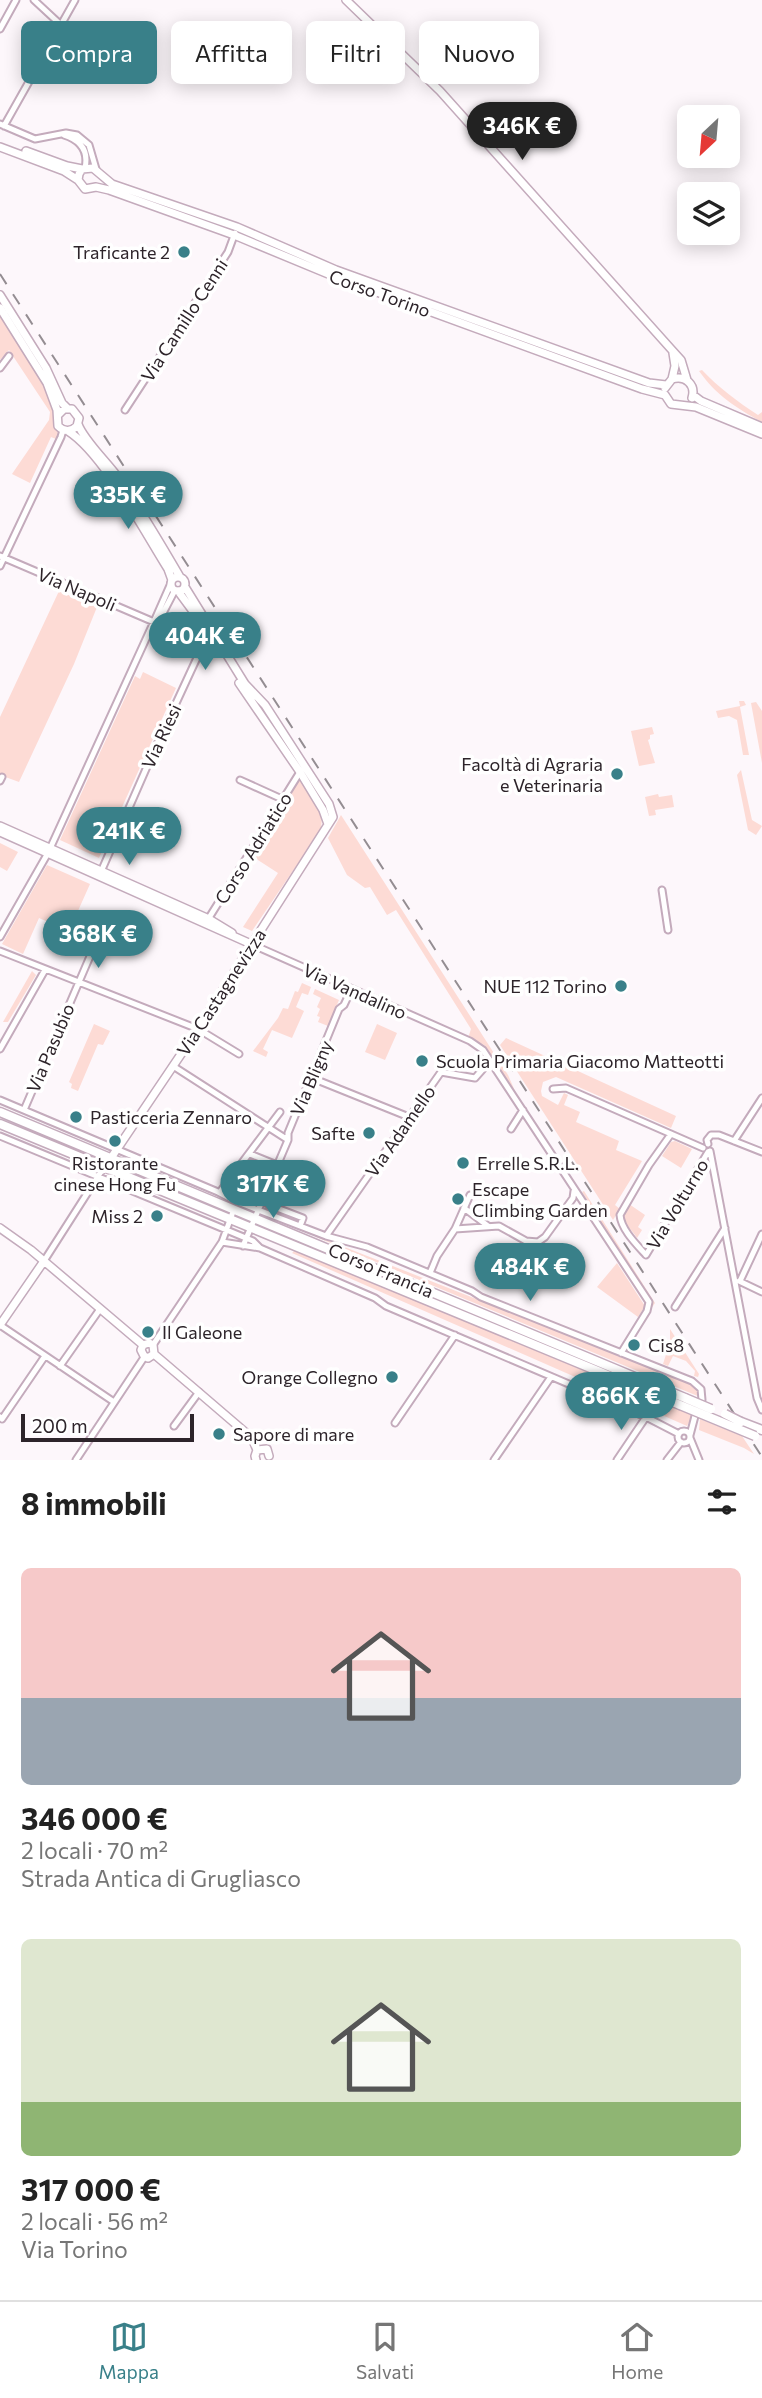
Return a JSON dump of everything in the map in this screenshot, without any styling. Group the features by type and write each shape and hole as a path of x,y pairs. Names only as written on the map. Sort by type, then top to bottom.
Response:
{"main road":[{"name":"Corso Francia","path":"0,1112 234,1209 760,1435"},
{"name":"Corso Francia","path":"0,1124 251,1228 749,1425 760,1435"}],"street":[{"path":"0,29 16,0"},
{"path":"34,0 57,21"},
{"path":"63,21 75,0"},
{"path":"346,0 440,91 681,360 693,395 762,427"},
{"path":"26,84 2,125 35,139 71,133 84,139 98,172 96,187"},
{"path":"61,135 81,144 86,156 78,180"},
{"name":"Corso Torino","path":"0,145 67,166 98,172 112,184 336,270 649,383 669,382 679,377 687,380"},
{"name":"Corso Torino","path":"0,145 64,171 78,180 85,189 96,187 236,231 332,276 665,395 671,404 678,407 696,407 762,434"},
{"name":"Via Camillo Cenni","path":"125,410 228,252 236,231"},
{"name":"Corso Adriatico","path":"0,295 46,368 61,401 77,413 83,434 124,486 185,581 176,586"},
{"name":"Corso Adriatico","path":"0,308 43,374 58,415 58,424 89,449 105,470 176,586 300,772 323,810 328,824"},
{"path":"665,395 675,366 671,349"},
{"path":"0,368 9,356"},
{"path":"685,405 693,395"},
{"path":"58,415 67,408"},
{"path":"0,566 61,437 65,430 74,429 78,424"},
{"name":"Via Napoli","path":"2,557 155,619 171,618 196,630 202,647"},
{"path":"0,937 49,850 155,619 176,586"},
{"name":"Corso Adriatico","path":"176,586 245,684 265,705 329,804 332,817 328,824"},
{"name":"Via Riesi","path":"100,874 153,753 202,647 210,636"},
{"name":"Corso Adriatico","path":"207,921 300,772"},
{"path":"240,780 282,799"},
{"name":"Via Castagnevizza","path":"104,1167 198,1029 328,824"},
{"name":"Via Vandalino","path":"0,826 207,921 240,940 470,1041 483,1050 490,1061"},
{"name":"Via Vandalino","path":"0,832 49,850"},
{"path":"662,890 668,930"},
{"name":"Via Pasubio","path":"24,1110 94,947"},
{"path":"0,951 198,1029 239,1054"},
{"path":"0,1049 45,970"},
{"name":"Via Bligny","path":"243,1246 339,1009 351,990"},
{"path":"490,1061 649,1302 648,1311 621,1353"},
{"name":"Via Adamello","path":"326,1236 440,1072 475,1078 490,1061"},
{"path":"173,1066 288,1140"},
{"path":"312,1078 409,1117"},
{"path":"552,1089 566,1088 707,1149 737,1280 757,1398 762,1410"},
{"path":"762,1098 734,1140 762,1152"},
{"path":"0,1100 220,1192 230,1199 326,1236 367,1247 481,1297 696,1383 701,1389 702,1399"},
{"path":"511,1129 523,1110"},
{"path":"220,1192 280,1112"},
{"name":"Via Volturno","path":"671,1134 620,1214 620,1220 646,1255 707,1149 707,1140 715,1134 734,1140"},
{"path":"0,1136 247,1238 260,1248"},
{"path":"250,1154 277,1166"},
{"path":"104,1167 0,1325 114,1402"},
{"path":"455,1229 499,1226 526,1241 538,1242 573,1198 574,1191"},
{"path":"430,1273 437,1256 455,1229 470,1195"},
{"path":"173,1208 178,1197"},
{"path":"264,1197 269,1205 303,1218 300,1226"},
{"path":"464,1208 488,1226"},
{"path":"153,1345 222,1242 234,1209"},
{"path":"0,1228 44,1261 143,1345"},
{"path":"675,1307 725,1228"},
{"path":"737,1280 762,1234"},
{"path":"222,1242 260,1248 646,1417 679,1434 684,1432 690,1437 698,1459"},
{"path":"737,1280 762,1292"},
{"path":"60,1366 100,1309"},
{"path":"395,1423 454,1335"},
{"path":"143,1345 153,1345"},
{"path":"143,1345 141,1350 145,1356 151,1357 154,1354"},
{"path":"153,1345 154,1354"},
{"path":"154,1354 252,1438 257,1450 257,1460"},
{"path":"1,1418 46,1356"},
{"path":"76,1460 145,1356"},
{"path":"494,1460 551,1377"},
{"path":"174,1426 199,1391"},
{"path":"667,1460 690,1437 695,1416"},
{"path":"617,1460 646,1417"},
{"path":"679,1434 682,1443 698,1459"},
{"path":"257,1450 265,1448 271,1459"}],"shaded area":[{"path":"0,314 43,378 58,433 56,439 51,437 30,483 12,474 49,420 50,412 9,350 0,360"},
{"path":"702,370 743,405 758,415 762,412 762,422 720,394 699,371"},
{"path":"59,591 97,607 74,664 19,782 0,775 0,717"},
{"path":"143,672 176,688 99,858 60,840 135,676 140,679"},
{"path":"739,701 744,701 746,705 740,707 749,755 743,755 737,720 729,716 718,718 716,711 740,706"},
{"path":"756,702 762,711 762,763 751,703"},
{"path":"652,727 654,734 650,735 648,740 655,763 639,766 631,731"},
{"path":"741,770 752,820 762,826 756,835 748,830 737,775"},
{"path":"299,777 319,809 322,823 320,831 252,931 243,927 278,873 250,855"},
{"path":"658,794 659,797 672,795 674,807 655,810 656,815 649,816 645,797"},
{"path":"341,815 508,1075 515,1091 484,1045 468,1038 471,1029 396,910 387,915 370,887 365,888 347,875 328,838"},
{"path":"0,843 18,852 7,871 0,867"},
{"path":"47,865 90,884 69,931 39,918 23,954 2,944"},
{"path":"32,971 36,975 8,1022 3,1022"},
{"path":"302,983 311,987 308,995 302,993 296,1007 304,1011 292,1038 272,1030 263,1049 268,1052 266,1057 253,1051 283,1008 288,1009 295,991 298,992"},
{"path":"315,989 339,1000 328,1026 318,1022 320,1009 317,1007 321,998 313,994"},
{"path":"94,1024 110,1031 103,1045 98,1044 78,1091 71,1088 72,1084 69,1082"},
{"path":"377,1024 397,1033 385,1060 365,1052"},
{"path":"506,1038 676,1116 671,1128 556,1077 543,1082 542,1096 558,1105 564,1093 568,1095 564,1105 580,1112 576,1122 619,1141 616,1150 642,1161 615,1205 620,1209 613,1220 500,1045"},
{"path":"675,1141 692,1149 681,1168 662,1156 671,1142"},
{"path":"584,1191 655,1303 649,1312 651,1304 582,1192"},
{"path":"629,1204 645,1215 638,1227 642,1230 637,1238 623,1220"},
{"path":"314,1235 697,1386 700,1397 316,1237"},
{"path":"295,1250 693,1415 687,1426 292,1253"},
{"path":"617,1263 645,1306 638,1317 597,1287"},
{"path":"670,1329 699,1374 698,1377 694,1376 695,1371 686,1361 673,1356 668,1366 663,1364 670,1342"},
{"path":"700,1419 742,1436 754,1454 699,1430"}],"railway":[{"path":"0,274 762,1457"}],"place":[{"name":"Traficante 2","path":"184,252"},
{"name":"Facoltà di Agraria e Veterinaria","path":"617,774"},
{"name":"NUE 112 Torino","path":"621,986"},
{"name":"Scuola Primaria Giacomo Matteotti","path":"422,1061"},
{"name":"Pasticceria Zennaro","path":"76,1117"},
{"name":"Safte","path":"369,1133"},
{"name":"Ristorante cinese Hong Fu","path":"115,1141"},
{"name":"Errelle S.R.L.","path":"463,1163"},
{"name":"Escape Climbing Garden","path":"458,1199"},
{"name":"Miss 2","path":"157,1216"},
{"name":"Il Galeone","path":"148,1332"},
{"name":"Cis8","path":"634,1345"},
{"name":"Orange Collegno","path":"392,1377"},
{"name":"Sapore di mare","path":"219,1434"}]}
